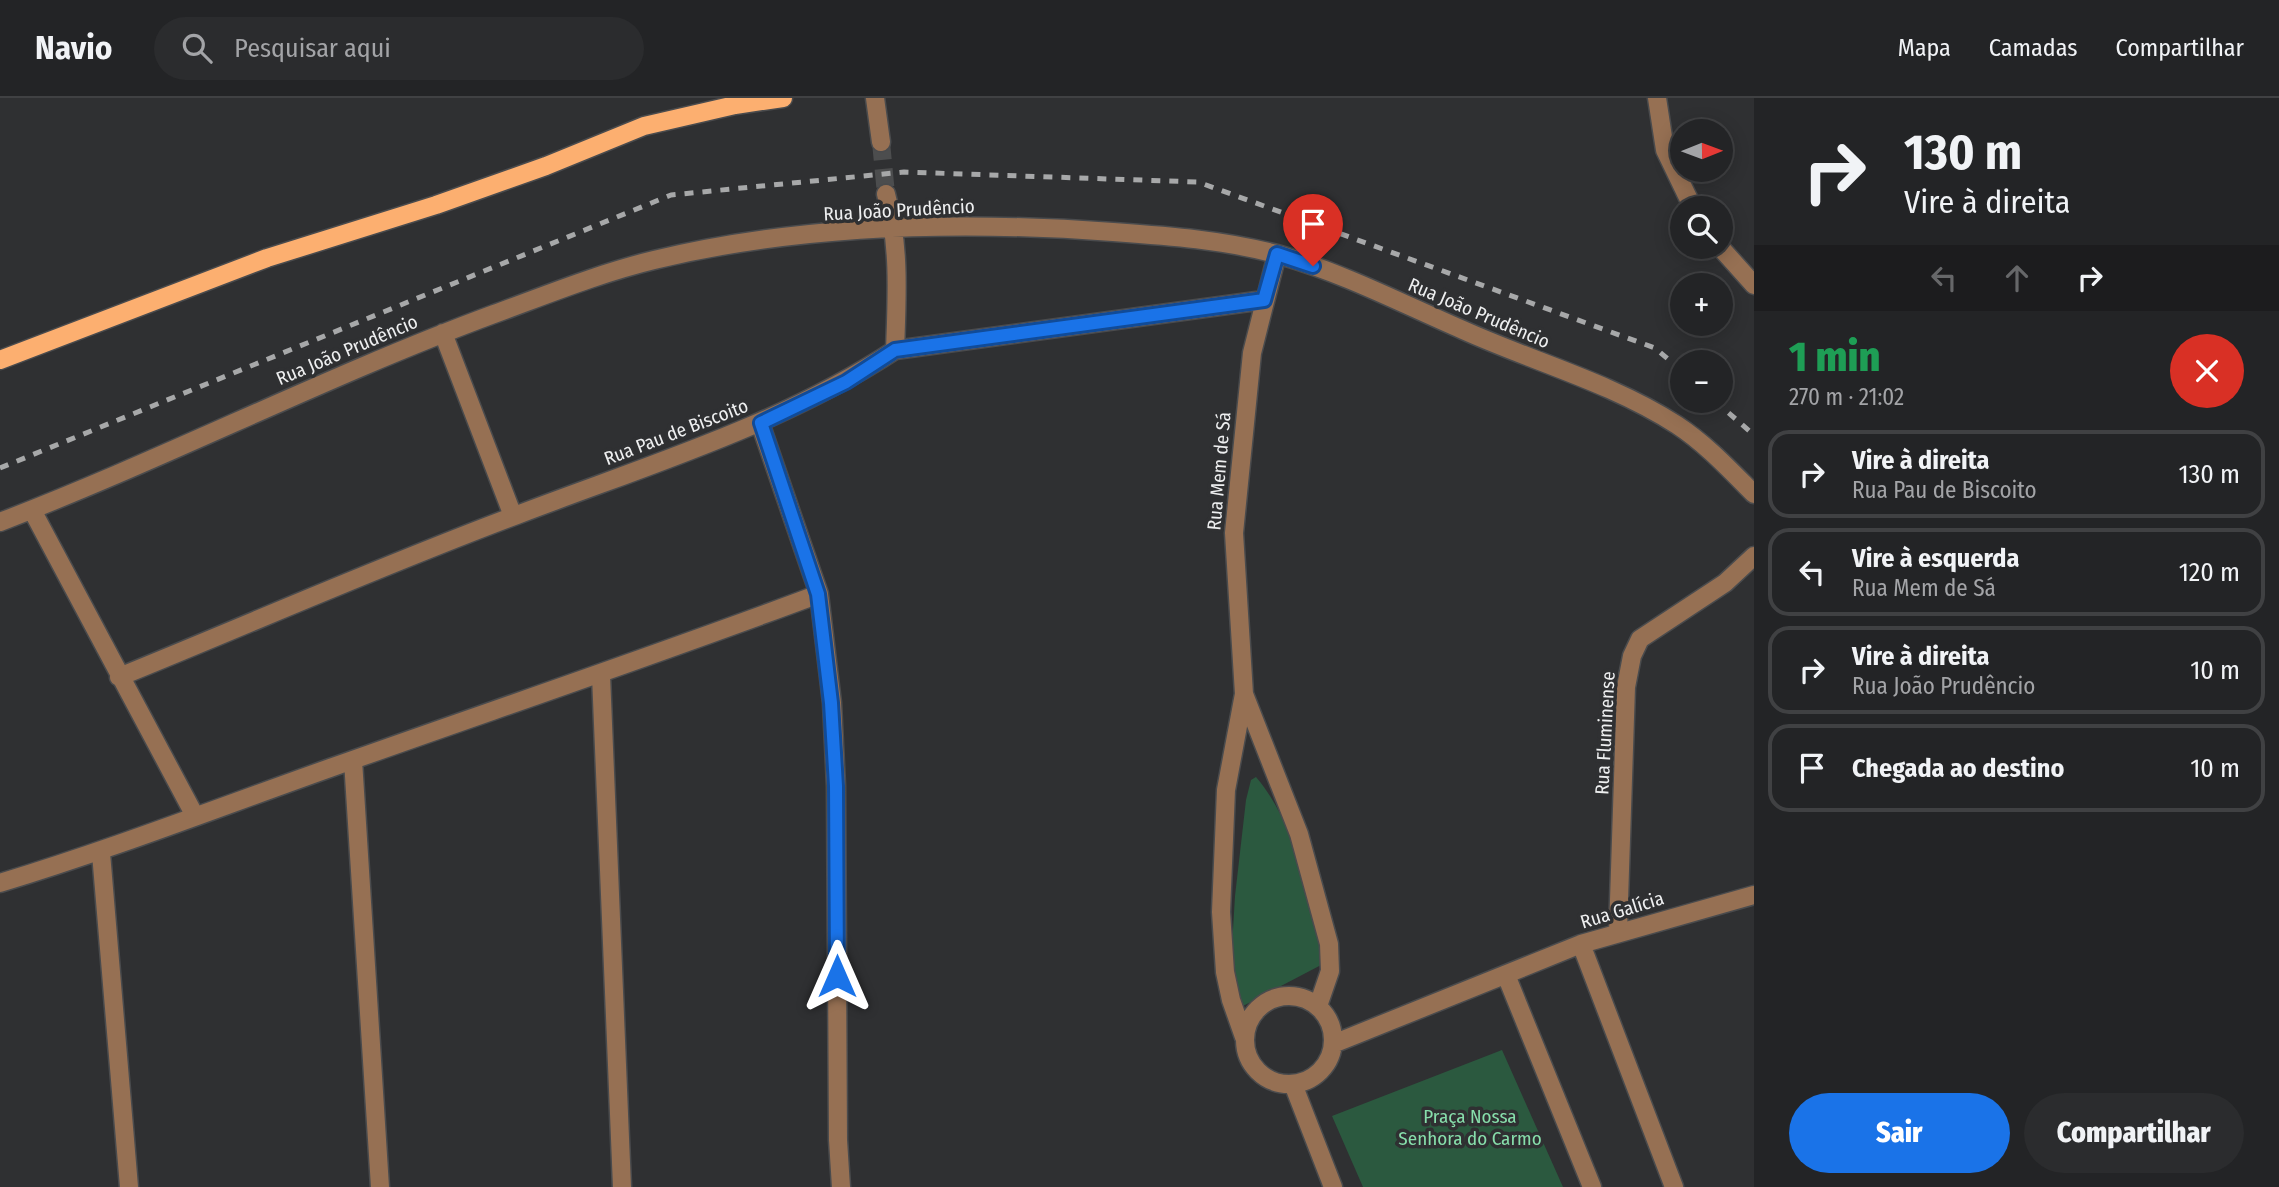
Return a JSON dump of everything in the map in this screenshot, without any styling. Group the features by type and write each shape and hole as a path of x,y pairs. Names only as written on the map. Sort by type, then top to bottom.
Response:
{"main road":[{"path":"0,360 267,258 436,205 547,166 644,126 735,105 783,98"}],"street":[{"path":"875,98 881,142"},
{"path":"1657,98 1665,150 1687,196"},
{"path":"886,194 895,227 898,282 895,350"},
{"name":"Rua João Prudêncio","path":"0,522 443,333 653,260 741,243 895,227 1035,226 1196,237 1277,254 1331,272 1496,345 1626,396 1679,427 1720,460 1754,495"},
{"name":"Rua Mem de Sá","path":"1244,1037 1225,972 1221,912 1226,790 1244,694 1234,533 1252,353 1277,254"},
{"path":"1731,259 1754,285"},
{"name":"Rua Pau de Biscoito","path":"119,677 513,516 761,423 846,382 895,350 1264,300"},
{"path":"443,333 513,516"},
{"path":"761,423 818,594 831,703 836,786 838,1126 841,1187"},
{"path":"32,510 195,816"},
{"name":"Rua Fluminense","path":"1618,931 1626,687 1632,656 1640,639 1649,631 1725,583 1754,556"},
{"path":"0,883 101,853 195,816 601,675 818,594"},
{"path":"601,675 622,1187"},
{"name":"Rua Mem de Sá","path":"1244,694 1299,834 1329,944 1330,971 1318,1006"},
{"path":"353,760 380,1187"},
{"path":"101,853 129,1187"},
{"name":"Rua Galícia","path":"1506,975 1618,931 1754,895"},
{"path":"1581,944 1674,1187"},
{"path":"1333,1044 1506,975 1592,1187"},
{"path":"1292,995 1318,1006 1330,1023 1333,1044 1327,1063 1313,1078 1293,1084 1272,1081 1254,1068 1248,1058 1244,1037 1255,1011 1278,996 1292,995"},
{"path":"1293,1084 1332,1187"}],"green space":[{"path":"1256,777 1281,815 1298,858 1322,947 1323,964 1243,1006 1231,963 1235,896 1246,800 1251,780"},
{"name":"Praça Nossa Senhora do Carmo","path":"1502,1050 1563,1187 1363,1187 1332,1116"}],"tunnel":[{"path":"881,142 886,194"}],"railway":[{"path":"0,468 671,195 904,172 1198,182 1655,348 1670,361"},
{"path":"1729,413 1754,435"}],"route":[{"path":"837,976 836,786 831,703 818,594 797,524 761,423 846,382 895,350 1264,300 1277,254 1313,266"}]}
